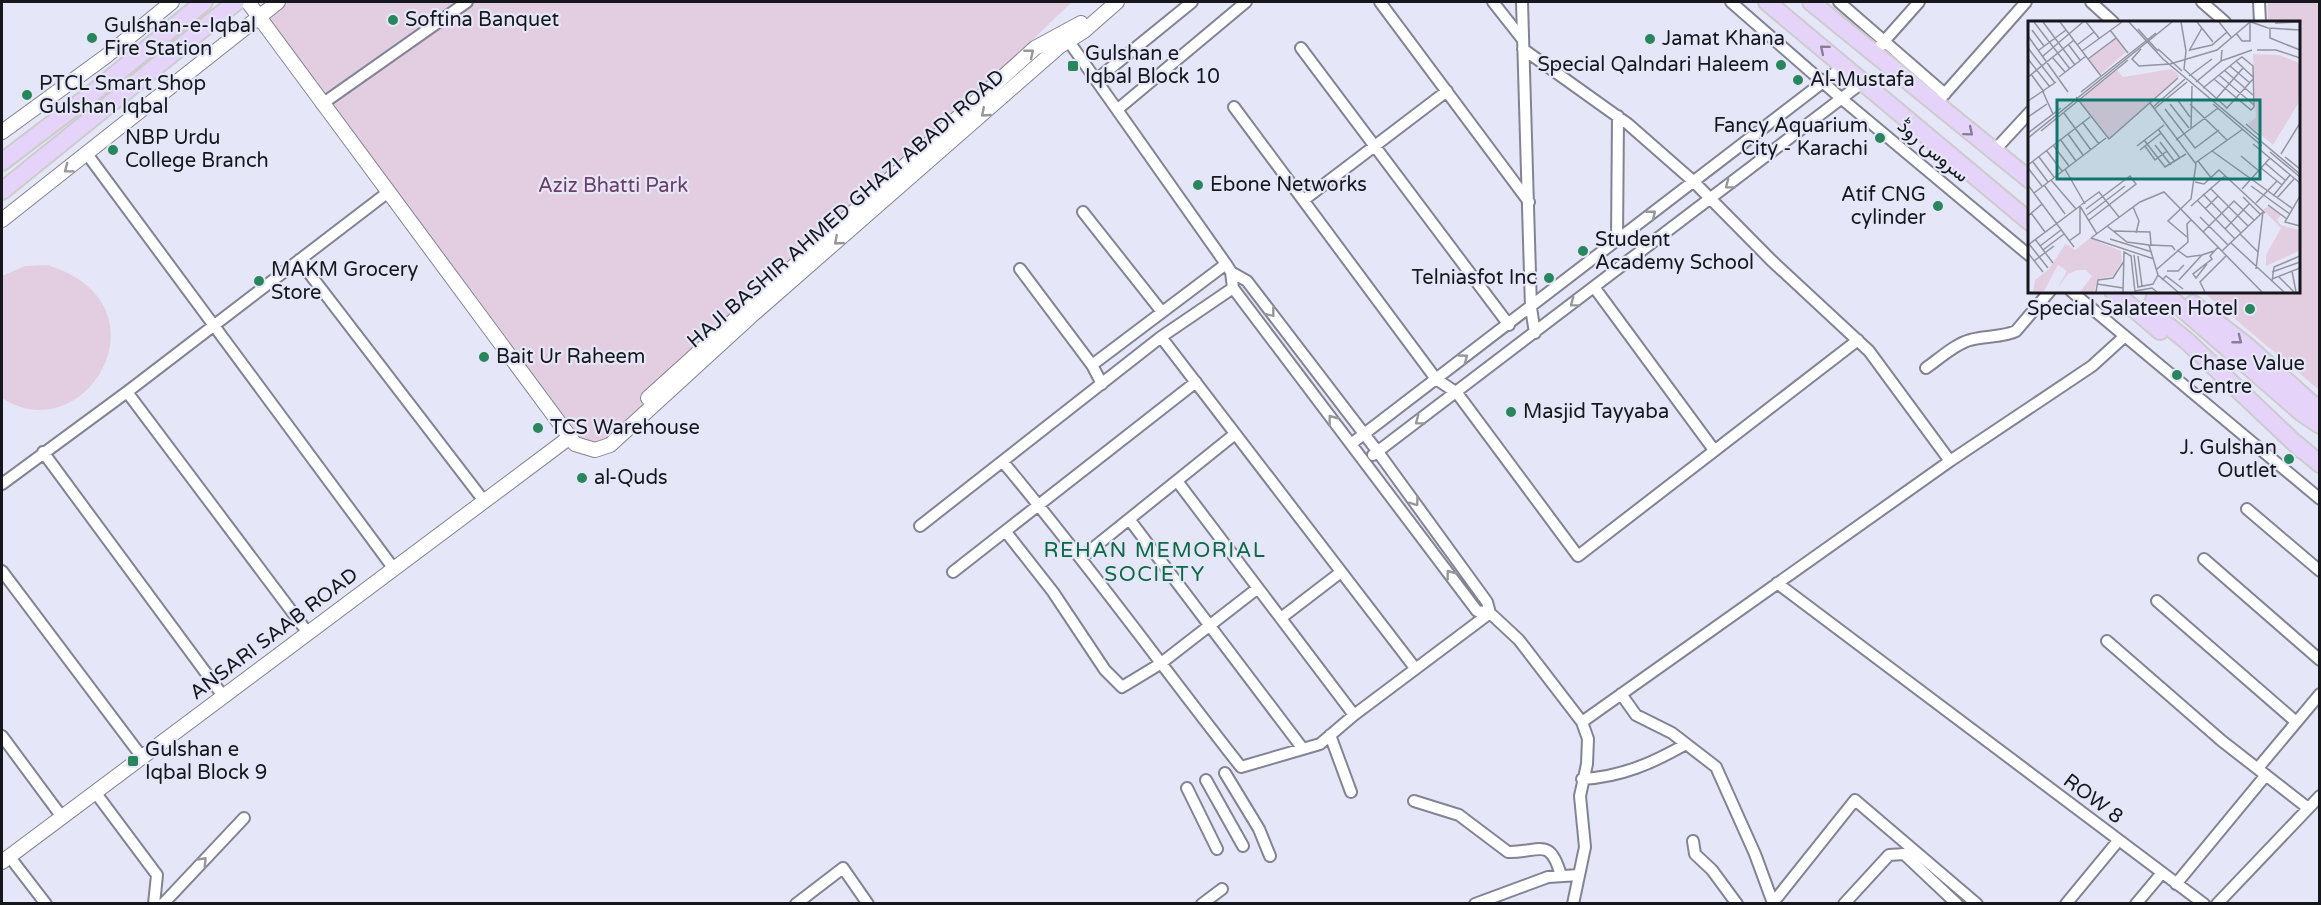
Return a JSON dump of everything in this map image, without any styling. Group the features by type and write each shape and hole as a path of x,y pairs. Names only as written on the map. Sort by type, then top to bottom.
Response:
{"main road":[{"path":"2,162 94,92 204,2"},
{"path":"2,191 236,2"},
{"path":"1767,2 2028,220"},
{"path":"1811,2 1878,47 1941,99 1993,152 2028,178"},
{"path":"2114,292 2319,464"},
{"path":"2177,292 2247,346 2319,411"},
{"path":"2302,450 2187,340 2156,316 2152,308 2155,297 2170,298 2302,413 2319,425"}],"street":[{"path":"2,132 105,57 172,2"},
{"name":"HAJI BASHIR AHMED GHAZI ABADI ROAD","path":"248,2 387,193 575,444 595,450 610,445 750,317 1060,46 1105,2"},
{"path":"2,220 278,2"},
{"path":"322,104 467,2"},
{"name":"HAJI BASHIR AHMED GHAZI ABADI ROAD","path":"1066,38 1117,2"},
{"path":"1096,80 1192,2"},
{"path":"1118,109 1246,2"},
{"path":"1380,2 1529,202"},
{"path":"1493,2 1523,44 1618,116 1693,182 1869,351 1950,460"},
{"path":"1522,2 1532,308 1535,333"},
{"name":"سروس روڈ","path":"1731,2 1842,99 2028,254"},
{"path":"1839,2 1878,47 1919,2"},
{"path":"1941,99 2026,2"},
{"path":"2091,2 2112,21"},
{"path":"2202,2 2225,21"},
{"path":"2259,2 2260,21"},
{"path":"1066,38 1074,53 1118,109 1228,268 1233,288 1477,610 1490,614 1519,640 1582,722 1588,739 1587,764 1580,796 1585,847 1573,903"},
{"path":"1301,48 1509,325"},
{"path":"1351,444 1532,308 1844,66"},
{"path":"1366,461 1863,82"},
{"path":"1305,199 1447,91"},
{"path":"1234,107 1305,199 1436,379 1457,393 1578,556 1858,340"},
{"path":"1993,152 2028,114"},
{"path":"1617,241 1618,116"},
{"path":"87,154 394,569"},
{"path":"2,484 128,392 214,323 387,193"},
{"path":"1083,212 1162,312"},
{"path":"299,260 484,501"},
{"path":"1092,365 1162,312 1228,268"},
{"path":"1228,268 1247,281 1378,452 1487,602 1490,614"},
{"path":"1020,269 1092,365 1102,384"},
{"path":"1594,287 1714,450"},
{"path":"920,526 1161,338 1233,288"},
{"path":"1926,368 1971,340 2016,331 2049,292"},
{"path":"2072,292 2319,499"},
{"path":"1582,722 1950,460 2092,366 2125,336"},
{"path":"1161,338 1415,668"},
{"path":"953,572 1196,382"},
{"path":"128,392 308,633"},
{"path":"1082,557 1235,434"},
{"name":"ANSARI SAAB ROAD","path":"5,859 570,437"},
{"path":"43,452 223,696"},
{"path":"1003,462 1082,557 1160,664 1242,767 1320,744 1354,714 1490,614"},
{"path":"1177,481 1354,714"},
{"path":"2247,509 2319,571"},
{"path":"1130,519 1303,749"},
{"path":"1006,532 1053,592 1104,670 1122,687 1160,664 1258,588"},
{"path":"1434,553 1446,546"},
{"path":"2204,559 2319,660"},
{"path":"2,572 142,757"},
{"path":"1281,618 1341,572"},
{"name":"ROW 8","path":"1777,583 2118,841 2204,903"},
{"path":"2157,601 2295,721"},
{"path":"2107,641 2222,741 2308,808"},
{"path":"1621,694 1636,715 1672,733 1716,767 1773,903 1855,800 1977,903"},
{"path":"2176,884 2262,772 2295,721 2319,694"},
{"path":"1330,735 1351,792"},
{"path":"2,736 62,817"},
{"path":"1582,779 1610,777 1630,772 1686,744"},
{"path":"1225,773 1259,829 1270,856"},
{"path":"1206,780 1243,846"},
{"path":"1187,788 1217,849"},
{"path":"95,792 157,875 154,903"},
{"path":"2217,903 2319,796"},
{"path":"1414,801 1460,815 1508,852 1538,849 1548,851 1556,856 1561,876"},
{"path":"163,903 244,819"},
{"path":"1693,841 1695,854 1712,870 1737,903"},
{"path":"2066,903 2118,841"},
{"path":"1844,903 1889,855 1899,853 1904,854 1957,903"},
{"path":"5,859 46,903"},
{"path":"796,903 843,868 868,903"},
{"path":"2136,903 2162,873"},
{"path":"1475,903 1548,877 1579,875"},
{"path":"1202,903 1222,889"}],"green space":[{"name":"Aziz Bhatti Park","path":"278,2 1072,2 610,445 595,449 570,437 259,17"},
{"path":"2268,2 2319,2 2319,390 2203,292 2300,292 2300,21 2268,21"},
{"path":"47,265 85,284 105,310 111,338 104,366 87,390 62,406 33,410 2,398 2,276 25,266"}],"place":[{"name":"Softina Banquet","path":"393,20"},
{"name":"Gulshan-e-Iqbal Fire Station","path":"92,38"},
{"name":"Jamat Khana","path":"1650,39"},
{"name":"Special Qalndari Haleem","path":"1781,65"},
{"name":"Gulshan e Iqbal Block 10","path":"1073,66"},
{"name":"Al-Mustafa","path":"1798,80"},
{"name":"PTCL Smart Shop Gulshan Iqbal","path":"27,95"},
{"name":"Fancy Aquarium City - Karachi","path":"1880,138"},
{"name":"NBP Urdu College Branch","path":"113,150"},
{"name":"Ebone Networks","path":"1198,185"},
{"name":"Atif CNG cylinder","path":"1938,206"},
{"name":"Student Academy School","path":"1583,251"},
{"name":"Telniasfot Inc","path":"1549,278"},
{"name":"MAKM Grocery Store","path":"259,281"},
{"name":"Special Salateen Hotel","path":"2250,309"},
{"name":"Bait Ur Raheem","path":"484,357"},
{"name":"Chase Value Centre","path":"2177,375"},
{"name":"Masjid Tayyaba","path":"1511,412"},
{"name":"TCS Warehouse","path":"538,428"},
{"name":"J. Gulshan Outlet","path":"2289,459"},
{"name":"al-Quds","path":"582,478"},
{"name":"Gulshan e Iqbal Block 9","path":"133,761"}],"district":[{"name":"REHAN MEMORIAL SOCIETY","path":"1155,562"}]}
